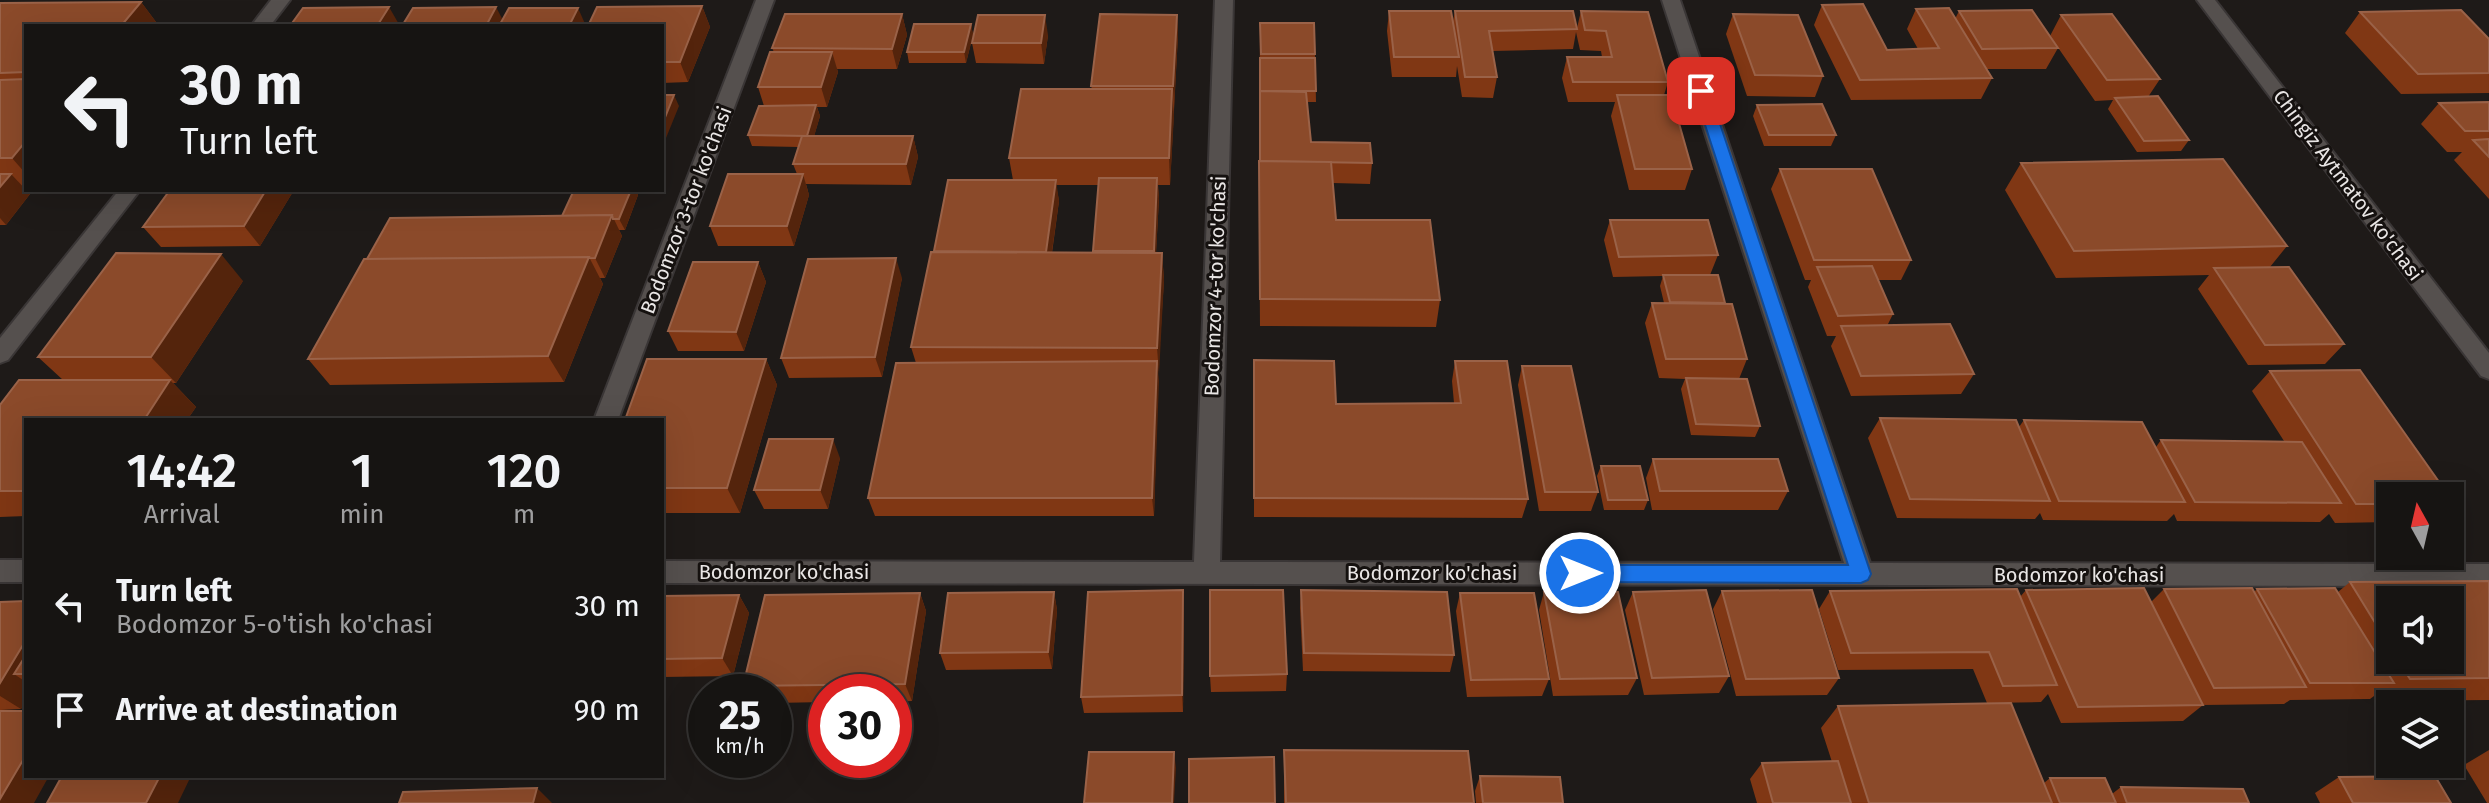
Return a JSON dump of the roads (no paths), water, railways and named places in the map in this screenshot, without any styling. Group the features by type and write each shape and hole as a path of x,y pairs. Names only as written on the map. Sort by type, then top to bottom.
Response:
{"street":[{"path":"262,24 281,0"},
{"name":"Bodomzor 3-tor ko'chasi","path":"607,418 765,0"},
{"name":"Bodomzor 4-tor ko'chasi","path":"1207,573 1224,0"},
{"path":"1671,0 1861,574"},
{"name":"Chingiz Aytmatov ko'chasi","path":"2206,0 2489,370"},
{"path":"0,354 128,192"},
{"path":"0,571 24,571"},
{"name":"Bodomzor ko'chasi","path":"664,572 2489,575"}]}
